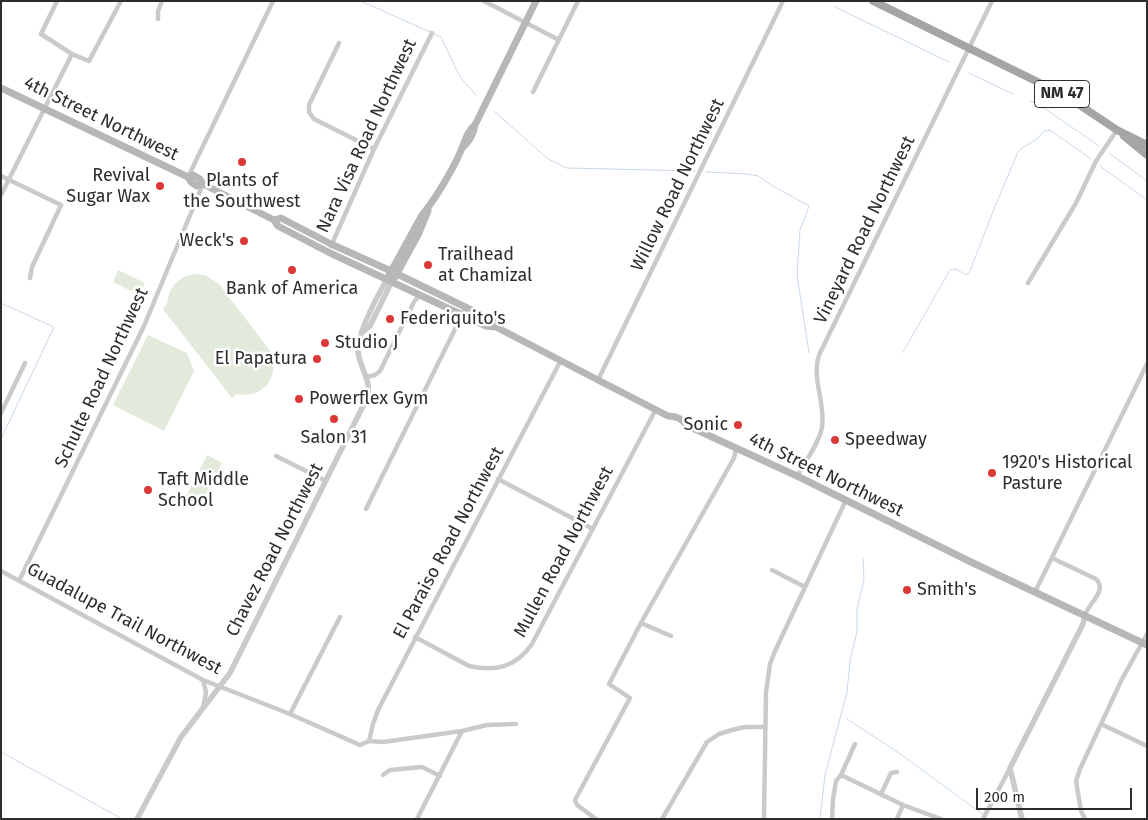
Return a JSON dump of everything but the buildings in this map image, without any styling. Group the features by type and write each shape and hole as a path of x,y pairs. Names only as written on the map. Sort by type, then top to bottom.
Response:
{"main road":[{"path":"392,276 419,233 430,206 462,148 469,143 474,133 475,125 536,1"},
{"name":"NM 47","path":"873,1 1069,98 1117,130 1147,155"},
{"name":"4th Street Northwest","path":"1,88 188,178 198,186 203,184 274,220 278,226 328,252 449,299 492,320 496,327"},
{"name":"NM 47","path":"1117,130 1147,145"},
{"name":"4th Street Northwest","path":"274,220 281,218 392,276 423,296 486,326 496,327 656,409 672,420 797,476 973,563 1144,644"}],"street":[{"path":"57,1 41,34 72,54 89,61 120,1"},
{"path":"158,19 158,11 162,1"},
{"path":"188,178 273,1"},
{"path":"484,1 559,40"},
{"path":"534,92 578,1"},
{"name":"Willow Road Northwest","path":"598,380 783,1"},
{"name":"Vineyard Road Northwest","path":"797,476 822,429 823,420 816,367 820,353 992,1"},
{"name":"Nara Visa Road Northwest","path":"328,252 374,149 432,33"},
{"path":"339,43 309,105 309,112 314,119 374,149"},
{"path":"1,195 72,54"},
{"path":"1028,283 1076,203 1096,161 1117,130"},
{"path":"1,176 61,206 32,267 30,278"},
{"name":"Schulte Road Northwest","path":"19,581 144,326 203,184"},
{"name":"Chavez Road Northwest","path":"137,819 181,737 230,673 368,397 369,387 358,351 365,323 392,276"},
{"path":"366,377 378,373 382,368 411,307 417,298 423,296"},
{"path":"366,509 466,307"},
{"name":"El Paraiso Road Northwest","path":"369,741 378,710 561,360"},
{"path":"1,413 25,363"},
{"path":"1036,592 1147,364"},
{"name":"Mullen Road Northwest","path":"415,637 469,666 477,668 496,668 516,661 525,654 656,409"},
{"path":"596,819 577,805 575,800 630,698 609,684 641,623 734,458 736,448"},
{"path":"276,456 326,481"},
{"path":"498,479 593,529"},
{"path":"764,819 766,692 770,664 846,500"},
{"path":"982,819 1083,624 1086,609 1094,602 1100,589 1100,583 1096,579 1052,558"},
{"path":"772,570 805,587"},
{"name":"Guadalupe Trail Northwest","path":"1,571 203,680 290,714 360,745 369,741 383,742 462,731 487,725 516,724"},
{"path":"290,714 340,617"},
{"path":"641,623 671,636"},
{"path":"1085,819 1081,812 1076,781 1080,769 1101,724 1144,644 1147,634"},
{"path":"202,708 206,692 203,680"},
{"path":"1101,724 1147,746"},
{"path":"662,819 707,742 719,734 732,730 745,727 765,727"},
{"path":"417,819 462,731"},
{"path":"832,819 832,798 836,781 841,775 855,744"},
{"path":"383,775 390,770 422,767 440,776"},
{"path":"1010,768 1022,819"},
{"path":"881,794 891,773 897,772"},
{"path":"841,775 903,804 941,819"},
{"path":"897,819 903,804"}],"green space":[{"path":"118,270 145,283 139,295 113,282"},
{"path":"205,275 219,284 271,352 273,370 271,378 262,390 246,395 236,394 232,398 163,309 176,283 187,276"},
{"path":"148,335 187,353 194,371 164,431 113,405"},
{"path":"207,455 222,463 201,504 186,497"}],"waterway":[{"path":"361,1 441,37 460,77 476,95"},
{"path":"835,7 949,62"},
{"path":"969,73 1013,94"},
{"path":"1030,101 1041,106 1099,146"},
{"path":"495,112 548,159 567,168 695,171"},
{"path":"903,352 950,270 956,269 966,275 970,271 1018,152 1037,139 1044,131 1050,130 1091,159"},
{"path":"1109,153 1147,181"},
{"path":"1100,166 1147,200"},
{"path":"706,172 758,176 809,206 800,230 797,275 809,353"},
{"path":"1,303 54,327 1,439"},
{"path":"820,819 825,775 847,692 850,661 857,631 857,609 864,580 863,558"},
{"path":"847,719 896,751 984,815"},
{"path":"1,752 122,819"}],"place":[{"name":"Plants of the Southwest","path":"242,162"},
{"name":"Revival Sugar Wax","path":"160,186"},
{"name":"Weck's","path":"244,241"},
{"name":"Trailhead at Chamizal","path":"428,265"},
{"name":"Bank of America","path":"292,270"},
{"name":"Federiquito's","path":"390,319"},
{"name":"Studio J","path":"325,343"},
{"name":"El Papatura","path":"317,359"},
{"name":"Powerflex Gym","path":"299,399"},
{"name":"Salon 31","path":"334,419"},
{"name":"Sonic","path":"738,425"},
{"name":"Speedway","path":"835,440"},
{"name":"1920's Historical Pasture","path":"992,473"},
{"name":"Taft Middle School","path":"148,490"},
{"name":"Smith's","path":"907,590"}]}
